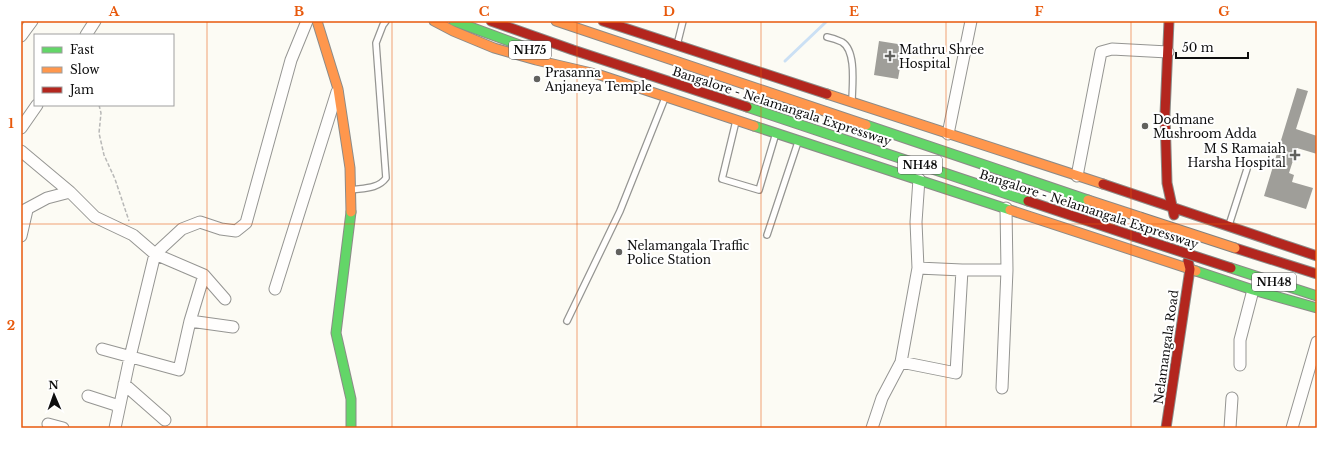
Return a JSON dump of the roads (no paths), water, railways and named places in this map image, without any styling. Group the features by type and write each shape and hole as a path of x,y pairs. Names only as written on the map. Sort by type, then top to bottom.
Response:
{"main road":[{"path":"317,21 338,89 350,168 351,209 336,333 350,399 351,428"},
{"path":"434,21 467,38 506,52 528,59 600,75 1190,270 1317,308"},
{"name":"NH75","path":"454,21 529,49 556,56 610,63"},
{"name":"Bangalore - Nelamangala Expressway","path":"491,21 524,34 610,63 708,94 1317,296"},
{"name":"Bangalore - Nelamangala Expressway","path":"556,21 1140,217 1317,274"},
{"path":"565,21 573,27"},
{"path":"603,21 1172,207 1317,256"},
{"path":"1169,21 1165,122 1167,183 1172,207 1183,241 1190,270"},
{"name":"Nelamangala Road","path":"1166,428 1190,270"}],"street":[{"path":"21,36 32,21"},
{"path":"87,34 95,21"},
{"path":"114,428 155,254 182,229 200,222 221,229 236,231 246,223 291,60 307,21"},
{"path":"948,134 971,21"},
{"path":"1077,176 1101,52 1112,49 1168,52"},
{"path":"275,289 338,89"},
{"path":"21,128 36,106"},
{"path":"21,151 70,192 95,217 133,235 155,254 204,275 224,299"},
{"path":"872,428 882,398 901,362 918,268 916,222 918,180"},
{"path":"21,236 24,211 47,198 70,192"},
{"path":"1002,388 1007,270 1006,208"},
{"path":"918,268 1007,270"},
{"path":"901,362 956,373 962,270"},
{"path":"102,349 178,370 190,321 204,275"},
{"path":"1240,365 1240,340 1253,290"},
{"path":"190,321 232,328"},
{"path":"1292,428 1317,342"},
{"path":"124,384 165,420"},
{"path":"88,396 119,406"},
{"path":"1230,428 1232,398"},
{"path":"48,424 63,428"}],"lane":[{"path":"351,190 373,187 382,183 386,178 376,43 386,21"},
{"path":"677,45 683,21"},
{"path":"827,37 843,42 849,50 852,61 852,102"},
{"path":"567,321 620,211 665,97"},
{"path":"736,120 722,179 759,190 776,133"},
{"path":"767,235 798,140"},
{"path":"1228,226 1247,169"}],"waterway":[{"path":"785,61 827,21"}],"place":[{"name":"Mathru Shree Hospital","path":"890,56"},
{"name":"Prasanna Anjaneya Temple","path":"537,79"},
{"name":"Dodmane Mushroom Adda","path":"1145,126"},
{"name":"M S Ramaiah Harsha Hospital","path":"1295,155"},
{"name":"Nelamangala Traffic Police Station","path":"619,252"}]}
